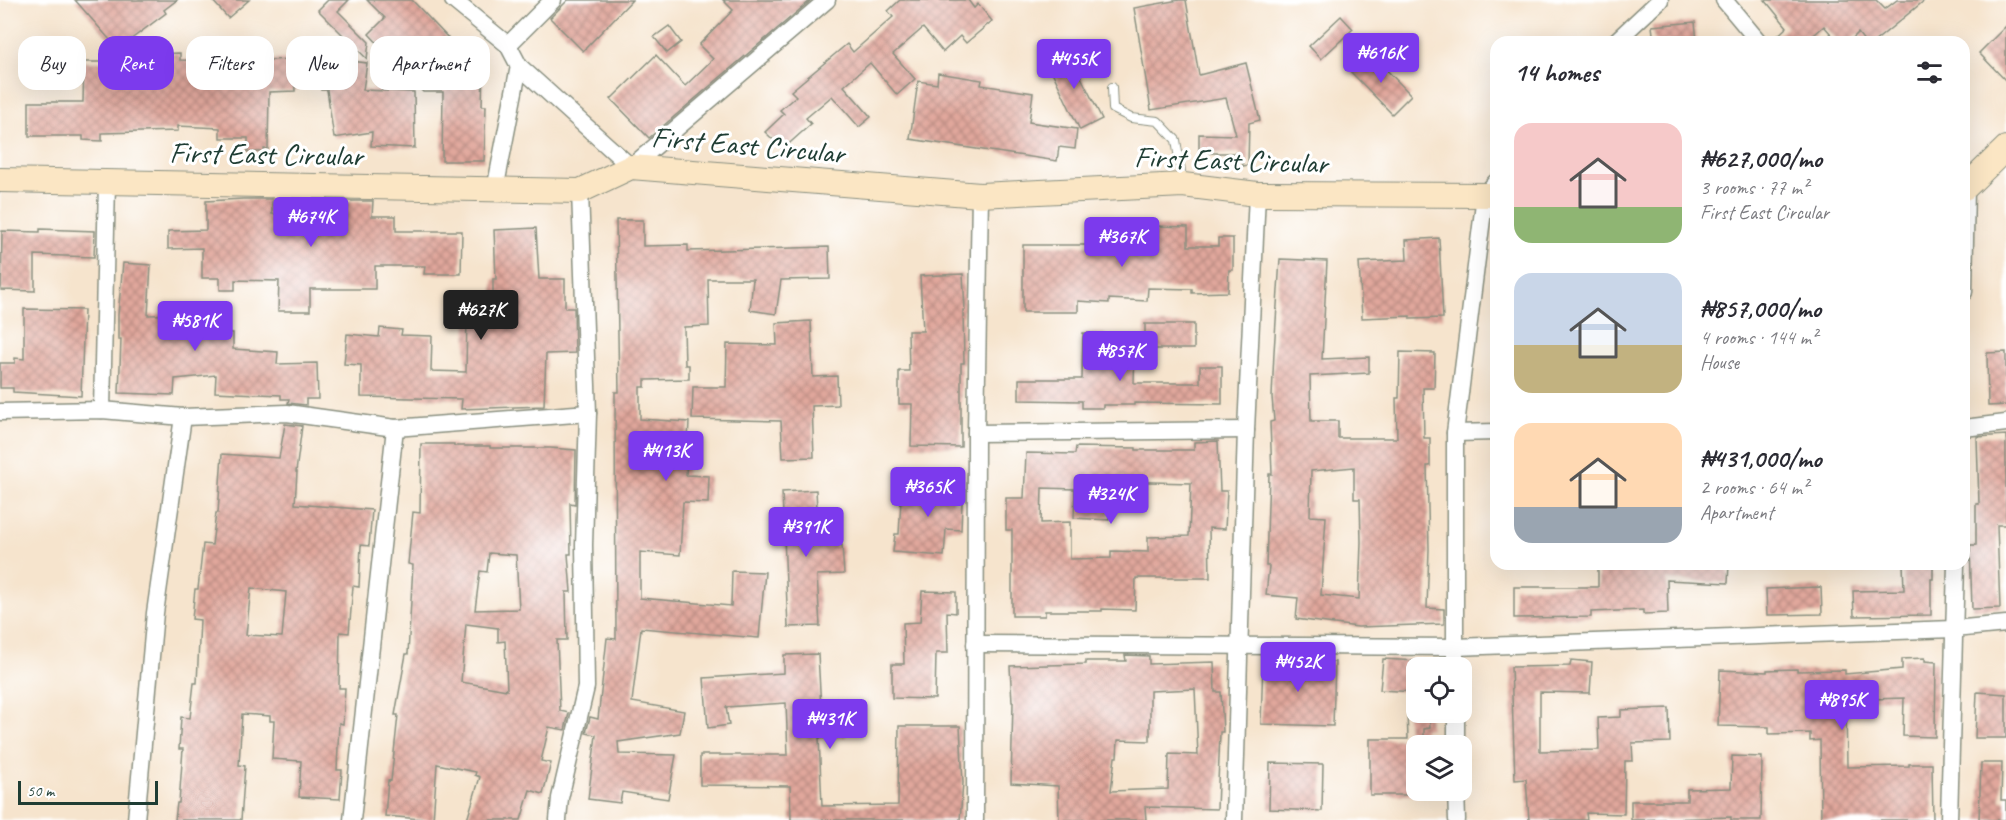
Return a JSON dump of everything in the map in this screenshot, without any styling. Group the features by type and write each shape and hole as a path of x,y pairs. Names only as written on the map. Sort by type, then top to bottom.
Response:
{"street":[{"path":"453,0 508,45 519,66 631,167 827,0"},
{"path":"508,45 553,0"},
{"path":"1621,36 1660,0"},
{"path":"1724,0 1754,36"},
{"path":"495,190 519,66"},
{"path":"1970,183 2006,148"},
{"name":"First East Circular","path":"0,180 580,191 631,167 980,195 1183,185 1257,194 1490,191"},
{"path":"102,410 107,182"},
{"path":"558,820 560,798 586,687 584,544 588,413 580,191"},
{"path":"1234,820 1246,430 1257,194"},
{"path":"975,820 976,433 980,195"},
{"path":"1455,657 1455,433 1490,204"},
{"path":"0,412 102,410 183,417 287,413 395,428 588,413"},
{"path":"136,820 155,613 183,417"},
{"path":"1970,427 2006,423"},
{"path":"352,820 395,428"},
{"path":"976,433 1246,430"},
{"path":"1455,433 1490,432"},
{"path":"1949,820 1956,570"},
{"path":"975,644 1455,647 1954,629 2006,624"},
{"path":"1456,801 1457,820"}],"lane":[{"path":"1112,87 1113,109 1131,118 1158,121 1176,140 1183,185"}],"building":[{"path":"75,0 177,0 164,10 166,13 135,36 107,36"},
{"path":"212,0 249,0 228,18"},
{"path":"328,0 349,0 338,11 369,42 367,59 358,50 358,36 344,36 318,10"},
{"path":"367,0 412,0 446,36 371,36 369,34 385,18"},
{"path":"568,0 632,0 583,51 550,18"},
{"path":"723,0 811,0 649,138 611,99 656,55 685,86 713,59 699,45 733,10"},
{"path":"900,0 968,0 974,8 978,4 992,21 966,43 960,36 943,52 923,28 893,54 915,79 897,95 870,63 844,86 871,117 859,127 832,96 806,118 811,124 783,149 765,132 784,114 780,110 796,96 791,91 847,44 853,52 893,17 888,11"},
{"path":"1186,0 1199,75 1246,63 1260,120 1249,123 1248,165 1243,166 1240,153 1199,153 1199,134 1236,135 1226,98 1151,110 1134,8"},
{"path":"1765,0 1876,0 1885,9 1897,0 1925,0 1881,36 1860,36 1858,33 1855,36 1833,36 1824,26 1813,36 1777,36 1787,27"},
{"path":"1341,16 1353,29 1321,59 1309,46"},
{"path":"1695,22 1696,36 1653,36 1652,26"},
{"path":"669,26 681,42 667,53 654,37"},
{"path":"2006,26 2006,81 1979,53"},
{"path":"1066,50 1073,74 1078,71 1102,119 1080,130 1045,57"},
{"path":"174,53 180,53 180,60 186,60 186,90 274,90 274,60 286,59 286,90 295,91 269,92 268,149 264,149 264,152 248,152 248,138 220,138 220,128 178,126 178,131 102,133 102,141 83,140 83,136 29,136 29,102 83,102 83,90 86,90 86,62 98,62 98,90 174,90"},
{"path":"1370,53 1411,95 1392,114 1351,72"},
{"path":"358,62 367,63 363,90 414,92 415,148 371,146 372,132 334,138 327,90 358,90"},
{"path":"938,73 982,80 981,85 1033,93 1029,122 1077,129 1075,149 1059,147 1057,161 910,139 918,81 937,84"},
{"path":"421,90 482,90 482,106 486,106 484,161 442,161 443,92 423,92"},
{"path":"272,199 272,214 321,215 321,210 343,212 344,201 373,201 372,216 396,216 396,231 462,231 461,274 424,274 425,266 375,266 375,289 310,289 310,311 278,311 279,281 235,280 235,290 220,290 220,278 202,278 202,248 168,249 168,231 206,230 206,201"},
{"path":"616,220 643,220 643,246 688,245 688,251 829,247 830,279 781,280 776,314 750,310 753,279 708,279 709,326 684,327 685,365 689,365 689,379 645,380 645,387 640,387 640,419 689,422 686,475 709,476 708,503 683,502 680,555 640,552 640,598 731,606 732,571 765,572 759,638 641,628 632,702 684,711 680,733 618,742 619,754 676,755 668,799 622,792 620,803 588,799 596,735 586,733 590,717 598,719 607,638 616,639 615,392 619,392"},
{"path":"1156,226 1188,227 1188,246 1218,246 1218,238 1233,238 1233,270 1229,270 1228,292 1192,293 1192,289 1148,288 1147,301 1109,299 1109,303 1078,301 1078,312 1023,312 1023,245 1091,245 1092,228 1156,232"},
{"path":"536,228 539,279 565,279 565,308 574,308 575,353 546,354 544,406 461,409 462,399 361,397 361,365 344,364 347,334 379,337 380,328 402,330 401,335 432,336 431,371 466,372 467,315 493,316 493,279 496,279 494,230"},
{"path":"40,229 95,231 94,257 35,255 35,291 1,290 2,231 40,232"},
{"path":"1439,238 1443,318 1410,319 1410,316 1362,318 1359,262 1407,260 1406,240"},
{"path":"1280,259 1327,261 1322,359 1369,357 1369,373 1310,376 1311,421 1338,421 1338,438 1397,438 1396,398 1399,398 1400,352 1435,353 1434,388 1423,388 1424,438 1430,438 1430,466 1427,466 1429,549 1427,608 1444,609 1444,624 1358,627 1296,619 1298,598 1266,595 1269,566 1266,566 1269,474 1272,474 1270,422 1274,421 1272,397","holes":["1354,467 1354,499 1360,499 1359,599 1321,595 1326,517 1310,516 1311,471"]},
{"path":"123,263 151,265 148,315 216,314 216,332 233,333 233,349 278,352 277,364 317,363 318,399 306,399 306,405 288,403 289,399 281,399 281,395 215,392 216,375 175,379 174,395 119,393 121,339 118,339 118,315"},
{"path":"963,274 965,310 963,310 964,363 961,363 961,447 911,446 912,404 899,404 899,371 909,371 908,331 923,331 920,276"},
{"path":"24,309 84,310 81,396 13,392 13,388 0,388 0,363 15,363 15,358 24,359"},
{"path":"811,321 813,377 837,376 838,405 812,406 814,457 783,458 781,421 692,419 693,387 726,387 727,344 777,345 776,323"},
{"path":"1145,324 1194,324 1194,349 1145,349"},
{"path":"1083,333 1105,334 1105,345 1135,346 1134,383 1200,383 1200,366 1222,366 1222,404 1134,403 1134,405 1103,405 1103,408 1082,408 1082,401 1019,400 1019,379 1082,379"},
{"path":"2006,352 2006,405 1988,406 1987,353"},
{"path":"285,424 302,426 296,472 295,504 372,510 369,546 361,545 359,587 353,586 349,633 340,632 339,688 345,688 343,724 339,723 337,770 342,770 340,799 299,797 301,761 272,759 274,721 270,721 270,716 242,714 239,765 245,766 241,820 175,820 177,803 179,803 183,749 179,749 181,717 190,718 194,683 197,683 200,620 192,619 195,589 198,589 203,544 212,545 216,513 218,513 222,454 279,458","holes":["251,588 286,592 282,637 246,635"]},
{"path":"2006,435 2006,525 1997,525 2000,608 1972,609 1970,545 1976,545 1976,504 1979,504 1977,437"},
{"path":"1218,441 1220,491 1227,491 1225,529 1209,528 1210,578 1136,578 1135,610 1045,611 1045,616 1012,616 1012,530 1006,530 1006,498 1024,498 1026,453 1075,454 1076,447 1194,450 1194,442","holes":["1111,481 1191,483 1189,536 1148,537 1148,552 1111,551 1111,558 1070,559 1070,522 1041,523 1042,488 1075,489 1074,518 1109,520"]},
{"path":"421,444 576,450 575,504 570,503 571,554 568,554 571,592 566,592 567,640 557,640 560,711 569,713 565,730 549,727 541,761 551,763 543,794 530,790 521,820 467,820 480,777 475,775 476,772 437,764 433,820 385,816 398,715 395,715 406,654 408,654 413,565 408,564 413,512 420,513","holes":["489,553 516,555 519,609 475,610 480,571 487,572","466,624 498,628 498,642 505,641 507,690 461,682"]},
{"path":"914,479 953,480 953,502 962,503 961,530 946,529 944,556 893,552 895,534 899,534 901,500 913,500"},
{"path":"816,490 819,546 842,545 844,574 817,575 820,626 788,627 782,492"},
{"path":"1598,570 1729,570 1728,583 1667,580 1668,613 1643,614 1643,610 1591,612 1591,617 1514,618 1514,587 1598,587"},
{"path":"1903,570 1933,570 1931,615 1854,616 1853,591 1904,590"},
{"path":"1821,587 1822,614 1767,615 1766,589"},
{"path":"922,591 956,592 956,613 947,612 948,653 936,653 935,699 892,698 892,664 904,664 903,623 920,622"},
{"path":"818,654 821,709 844,708 846,737 819,738 822,806 898,805 899,726 960,726 963,783 960,820 791,820 790,786 700,785 700,755 788,755 786,703 726,707 729,725 708,728 704,678 784,673 784,655"},
{"path":"1125,655 1149,656 1149,664 1214,662 1215,692 1221,692 1223,732 1220,732 1217,809 1145,807 1146,820 1059,820 1058,786 1011,783 1013,702 1010,666 1126,661","holes":["1195,689 1198,755 1169,754 1168,789 1111,791 1118,740 1150,741 1150,691"]},
{"path":"1925,658 1925,661 1936,662 1935,737 1903,736 1904,698 1873,699 1846,704 1847,767 1932,764 1933,820 1821,820 1820,740 1810,741 1810,733 1769,734 1769,727 1718,726 1720,670 1767,672 1767,670 1797,669 1797,671 1845,670 1845,674 1902,669 1902,659"},
{"path":"1383,659 1406,660 1406,691 1380,690"},
{"path":"1263,660 1335,662 1333,726 1261,724"},
{"path":"1571,660 1592,662 1590,693 1540,692 1540,751 1599,750 1598,718 1621,717 1621,710 1669,708 1670,742 1632,743 1633,761 1625,761 1624,814 1586,813 1587,820 1529,820 1526,779 1515,780 1511,667 1570,666"},
{"path":"1977,692 2006,694 2006,738 1975,738"},
{"path":"1407,723 1430,723 1430,728 1424,729 1424,735 1408,735"},
{"path":"1370,739 1406,739 1406,795 1370,795"},
{"path":"1732,756 1762,757 1761,820 1731,820 1731,817 1631,820 1631,801 1687,801 1687,789 1731,788"},
{"path":"1270,763 1323,764 1322,811 1269,809"},
{"path":"1981,763 2002,763 2001,800 2006,800 2006,820 1979,820"}]}
